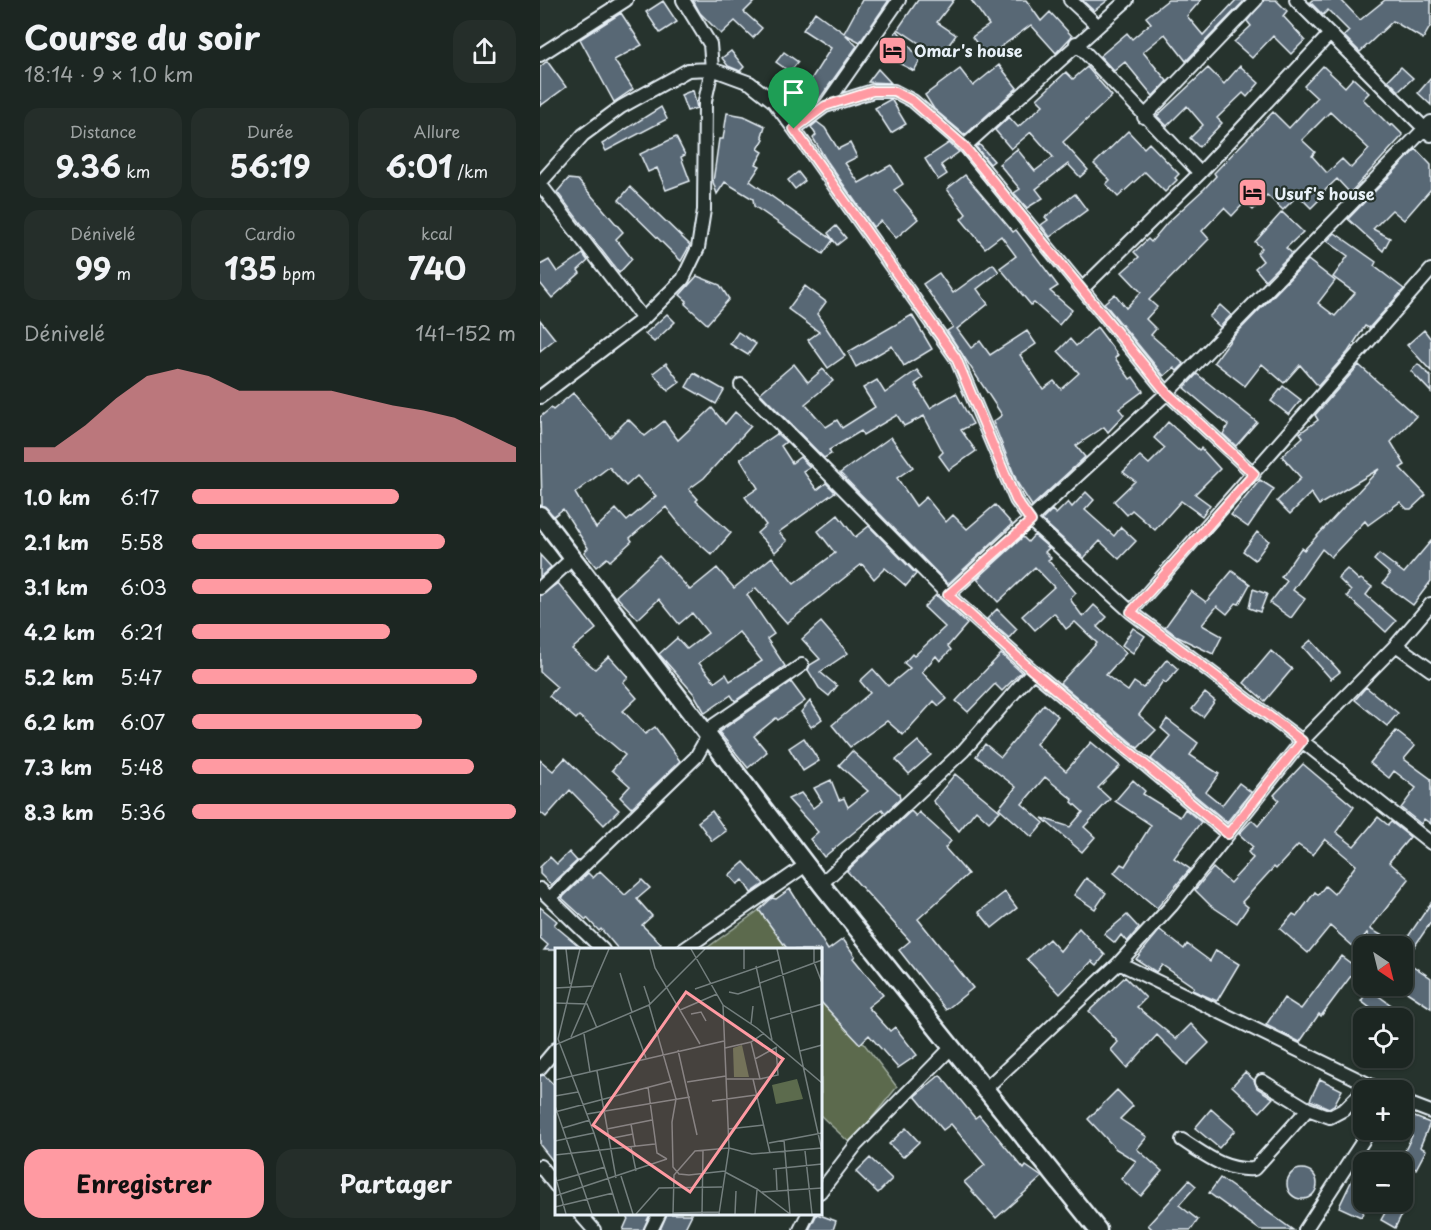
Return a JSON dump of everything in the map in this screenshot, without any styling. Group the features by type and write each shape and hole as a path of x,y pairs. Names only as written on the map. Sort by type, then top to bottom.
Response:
{"street":[{"path":"540,56 626,0"},
{"path":"540,397 643,318 682,279 698,248 704,210 705,101 712,69 710,44 683,0"},
{"path":"794,129 825,106 899,0"},
{"path":"1071,0 1097,25"},
{"path":"964,146 1127,0"},
{"path":"1144,117 1256,0"},
{"path":"948,595 1031,521 1167,393 1429,128 1329,35 1296,0"},
{"path":"1083,288 1200,173 1329,35"},
{"path":"1076,44 1200,173"},
{"path":"643,318 540,184 583,135 621,107 688,70 712,69 750,83 773,101 956,358 1016,500 1031,521 1131,612 1302,741 1431,843"},
{"path":"825,106 873,91 894,91 913,101 964,146 1167,393 1254,474"},
{"path":"1131,612 1431,270"},
{"path":"741,385 948,595 1033,671 1228,834"},
{"path":"540,516 820,884 983,1091 1098,1230"},
{"path":"540,588 573,558"},
{"path":"983,1091 1119,963 1172,905 1302,741 1396,645 1431,604"},
{"path":"1396,645 1431,669"},
{"path":"550,898 696,757 706,735 722,717 802,665"},
{"path":"820,884 963,751 1033,671"},
{"path":"686,948 806,865"},
{"path":"540,889 601,948"},
{"path":"1119,963 1358,1080"},
{"path":"540,1068 555,1049"},
{"path":"822,1189 856,1145 951,1049"},
{"path":"1262,1081 1308,1109 1330,1117 1353,1103"},
{"path":"1413,1105 1431,1112"},
{"path":"1182,1140 1219,1164 1236,1170 1254,1169 1308,1109"},
{"path":"1305,1230 1364,1140"},
{"path":"540,1166 555,1185"},
{"path":"581,1215 594,1230"},
{"path":"651,1230 658,1215"},
{"path":"800,1230 808,1215"}],"green space":[{"path":"762,908 792,948 707,948"},
{"path":"822,989 897,1087 851,1144 822,1117"}],"building":[{"path":"693,0 756,0 744,12 762,28 753,38 735,21 721,34 700,13"},
{"path":"862,0 889,0 860,42 845,34 857,46 818,101 803,92 831,48 803,30 815,12 844,33"},
{"path":"918,0 954,0 937,22 956,35 940,57 898,29"},
{"path":"971,0 1026,0 1041,21 1050,12 1072,36 1056,53 1031,25 987,57 972,37 989,25"},
{"path":"1082,0 1108,0 1094,11"},
{"path":"1168,0 1201,0 1187,16 1203,35 1236,0 1245,0 1186,61 1165,34 1143,52 1167,81 1153,96 1125,62 1114,71 1100,56 1127,33 1132,39 1151,23 1146,17"},
{"path":"1264,0 1276,0 1287,11 1283,16 1305,40 1291,54 1273,36 1252,58 1234,42 1251,26 1247,21"},
{"path":"1312,0 1341,0 1360,20 1385,0 1431,0 1431,25 1423,39 1393,21 1360,52 1344,36 1349,31 1328,10 1323,15 1310,2"},
{"path":"663,1 677,22 660,33 646,12"},
{"path":"621,13 642,45 614,60 633,89 614,102 580,39"},
{"path":"897,30 920,60 914,71 883,55"},
{"path":"731,51 744,67 740,71 728,66 722,58"},
{"path":"784,52 798,62 790,72 776,62"},
{"path":"547,61 566,87 540,106 540,67"},
{"path":"999,65 1017,88 965,135 934,109 925,95 960,69 973,86"},
{"path":"1240,66 1259,83 1247,97 1243,93 1217,118 1222,123 1199,147 1190,138 1203,125 1187,106 1167,126 1157,116 1208,68 1224,84"},
{"path":"1323,66 1345,87 1353,78 1369,93 1363,99 1390,126 1392,124 1403,135 1350,193 1337,179 1320,195 1322,197 1311,208 1298,195 1283,210 1267,195 1253,210 1245,202 1232,216 1224,208 1202,231 1209,239 1149,300 1157,307 1146,319 1156,329 1151,335 1184,364 1177,371 1174,368 1164,376 1104,303 1115,294 1126,308 1141,292 1122,272 1139,257 1134,252 1148,239 1151,242 1167,223 1204,189 1216,176 1214,173 1273,112 1289,128 1317,98 1304,86","holes":["1330,112 1369,149 1351,168 1342,159 1327,173 1312,156 1315,152 1302,140"]},
{"path":"1087,67 1112,96 1063,142 1088,170 1080,177 1068,164 1036,189 1043,198 1027,208 1014,193 1020,189 999,164 1017,149 1035,171 1053,157 1031,132 1011,149 995,130 1009,117 1018,127 1043,105 1037,99 1066,72 1073,79"},
{"path":"1401,67 1413,78 1399,91 1388,80"},
{"path":"878,69 891,83 868,82"},
{"path":"1431,78 1431,105 1418,93"},
{"path":"693,90 697,108 687,111 681,95"},
{"path":"891,99 906,124 891,133 875,108"},
{"path":"661,107 667,119 606,151 602,144"},
{"path":"727,113 744,116 765,126 762,136 764,139 758,149 763,152 756,164 760,166 750,181 833,240 823,254 754,206 753,199 725,182 717,194 713,182 719,139 723,139"},
{"path":"817,122 825,128 838,149 850,143 857,157 845,163 859,183 891,165 903,184 894,190 918,219 896,238 881,221 873,227 825,158 813,138 816,135 811,127"},
{"path":"1128,131 1144,148 1149,143 1179,174 1175,178 1177,180 1165,192 1145,172 1118,197 1106,184 1110,180 1094,164"},
{"path":"676,137 685,155 681,157 690,181 666,190 657,168 648,172 640,154"},
{"path":"949,143 959,152 941,165 947,174 938,180 925,159"},
{"path":"979,144 994,161 990,164 976,147"},
{"path":"1416,149 1431,165 1431,189 1404,220 1392,210 1373,229 1390,238 1383,251 1348,219"},
{"path":"798,172 805,181 795,189 788,180"},
{"path":"965,175 1013,232 1016,230 1058,286 1050,291 1072,310 1059,325 1034,303 1031,305 1000,268 1016,256 1001,236 985,248 961,219 966,214 947,189"},
{"path":"568,179 578,180 623,232 616,239 632,259 619,273 557,192"},
{"path":"630,187 690,245 681,261 619,200"},
{"path":"1075,194 1087,210 1050,237 1041,225 1048,220 1045,217"},
{"path":"1282,212 1303,232 1286,248 1292,253 1265,280 1255,268 1263,261 1257,253 1262,248 1255,242"},
{"path":"836,226 846,238 837,245 828,233"},
{"path":"1335,233 1376,262 1374,266 1404,289 1369,328 1365,326 1348,352 1318,386 1300,365 1284,383 1262,364 1245,386 1214,362 1232,338 1308,260 1335,281 1318,303 1335,316 1355,293 1333,277 1348,256 1327,241"},
{"path":"583,254 588,261 578,270 580,273 552,298 540,283 540,265 549,260 557,272"},
{"path":"993,264 999,272 977,289 988,304 957,329 971,348 980,341 990,355 1027,331 1036,344 1020,355 1043,389 1054,381 1061,389 1079,373 1058,351 1070,339 1076,346 1097,327 1118,355 1115,358 1130,379 1133,377 1143,391 1119,409 1124,415 1108,432 1104,427 1076,446 1085,457 1032,506 1018,484 993,422 1002,415 947,331 953,327 923,284 939,273 953,293"},
{"path":"697,276 720,285 729,299 707,324 685,304 687,301 680,295"},
{"path":"805,286 826,302 817,314 845,356 828,368 808,340 819,332 788,309"},
{"path":"1220,305 1231,315 1220,327 1209,317"},
{"path":"667,314 675,322 654,342 645,334"},
{"path":"912,315 932,349 904,366 892,346 856,367 848,352"},
{"path":"540,320 555,339 540,351"},
{"path":"1424,330 1431,339 1431,371 1407,345"},
{"path":"738,332 756,344 748,355 730,344"},
{"path":"666,363 680,382 668,391 653,373"},
{"path":"794,364 808,382 823,369 833,381 805,404 826,427 837,420 842,428 875,407 863,388 877,380 885,393 917,370 923,378 915,384 930,408 956,393 973,424 961,430 976,451 949,470 939,456 943,452 924,416 904,426 897,415 863,435 861,431 829,450 831,454 824,458 760,393"},
{"path":"1418,364 1431,377 1431,392 1411,371"},
{"path":"1359,365 1416,416 1391,442 1405,465 1400,468 1426,495 1411,509 1407,509 1400,502 1368,525 1365,521 1331,557 1322,549 1293,590 1305,599 1291,618 1270,603 1287,581 1281,577 1301,548 1304,550 1379,469 1319,505 1311,493 1290,514 1277,501 1301,478 1282,456 1303,437 1300,433 1318,420 1315,415"},
{"path":"694,373 724,390 716,404 686,387"},
{"path":"1197,374 1257,422 1236,446 1223,434 1228,425 1184,388"},
{"path":"1283,386 1301,400 1289,415 1271,401"},
{"path":"573,393 610,437 628,419 645,436 664,421 678,440 712,408 725,424 735,412 751,426 704,478 689,489 698,499 696,501 731,533 712,555 686,532 666,507 630,538 632,541 610,561 607,558 596,567 584,552 588,548 563,509 554,516 542,505 540,417 551,408 553,410","holes":["609,467 626,486 637,476 656,496 627,521 616,509 596,528 575,493"]},
{"path":"1168,422 1199,450 1201,448 1220,469 1195,494 1210,505 1202,516 1181,501 1155,530 1132,510 1127,515 1114,501 1135,481 1123,472 1140,456 1149,464 1165,448 1154,438"},
{"path":"777,434 786,442 781,446 792,463 800,457 810,467 803,471 817,490 826,483 835,492 779,532 787,541 775,552 757,533 766,525 745,497 758,488 740,459"},
{"path":"891,437 913,467 897,478 916,506 926,497 946,522 953,515 967,529 995,505 1012,524 948,584 840,473"},
{"path":"1260,480 1274,489 1248,527 1231,515"},
{"path":"1086,492 1094,500 1085,510 1114,536 1121,527 1136,541 1119,559 1100,541 1084,558 1042,520 1052,510 1056,514 1068,502 1072,507"},
{"path":"838,515 855,537 869,526 916,574 906,586 885,568 874,579 862,564 787,623 756,588 747,595 774,634 767,639 785,666 735,701 731,695 705,713 694,694 659,654 677,638 687,649 708,633 692,613 679,624 659,599 638,619 616,596 659,556 690,590 717,568 734,588 772,557 794,584 835,553 818,531","holes":["739,632 762,661 730,681 726,674 715,682 699,663"]},
{"path":"1257,532 1269,541 1255,560 1243,551"},
{"path":"1034,535 1049,548 1045,552 1051,558 1048,560 1076,593 1070,599 1083,617 1094,605 1107,617 1097,627 1126,653 1106,675 1128,691 1134,682 1143,688 1167,659 1178,669 1166,683 1163,681 1139,715 1156,730 1138,748 1060,683 1097,643 1075,622 1066,629 1054,613 1035,630 1022,616 1054,587 1035,567 998,602 977,579 1023,537 1028,542"},
{"path":"1431,541 1431,581 1413,605 1383,583 1390,574 1374,560 1379,554 1404,573"},
{"path":"540,555 551,567 540,577"},
{"path":"1347,569 1359,580 1361,579 1372,587 1366,595 1396,621 1386,632 1347,596 1351,591 1338,578"},
{"path":"1232,571 1250,584 1239,604 1236,603 1227,614 1217,606 1202,625 1222,636 1213,654 1178,637 1165,627 1191,591 1206,602"},
{"path":"558,583 596,629 572,649 595,669 609,656 628,677 623,682 637,698 623,711 645,734 655,727 680,761 631,808 620,797 630,786 612,770 625,755 579,716 576,719 549,696 557,687 540,672 540,596"},
{"path":"1253,589 1267,594 1260,612 1249,608"},
{"path":"936,595 967,624 948,646 951,650 940,661 936,656 922,672 947,699 939,706 934,701 903,735 887,721 850,747 832,725 870,693 860,681 873,669 888,686 910,668 904,663 912,654 914,656 945,627 924,607"},
{"path":"997,609 1017,629 1009,638 987,619"},
{"path":"821,622 848,653 820,672 837,686 829,696 819,688 808,670 810,665 820,659 802,639"},
{"path":"1133,628 1145,636 1133,653 1122,645"},
{"path":"1311,640 1340,672 1331,679 1303,647"},
{"path":"1271,651 1292,669 1265,701 1244,683"},
{"path":"1001,654 1021,672 1002,691 995,684 968,712 956,701"},
{"path":"791,682 805,701 778,720 776,718 754,736 767,752 748,768 719,732"},
{"path":"1366,687 1398,713 1387,726 1355,700"},
{"path":"1205,693 1215,701 1203,717 1192,709"},
{"path":"810,701 822,719 811,727 801,712"},
{"path":"1044,704 1058,716 1036,744 1066,771 1091,742 1120,766 1098,788 1110,799 1084,827 1095,837 1082,852 1042,818 1070,827 1083,812 1072,802 1073,800 1045,777 1022,804 1044,823 1032,837 999,808 1016,787 976,756 985,744 1001,757"},
{"path":"1167,719 1198,743 1190,755 1219,774 1206,792 1222,805 1239,783 1251,792 1227,822 1151,759 1170,736 1161,728"},
{"path":"1396,731 1415,746 1404,759 1431,779 1431,824 1424,819 1421,824 1401,808 1416,788 1394,771 1389,778 1370,763"},
{"path":"804,738 819,761 803,771 789,748"},
{"path":"918,741 931,755 909,774 896,760"},
{"path":"852,751 899,794 900,799 885,813 882,809 824,857 810,839 818,832 788,799 801,793 813,808 822,801 814,788 831,780 839,800 844,798 848,807 868,791 839,765"},
{"path":"565,758 619,810 604,825 570,790 546,817 540,812 540,760 553,771"},
{"path":"1303,764 1354,807 1336,832 1354,846 1378,817 1388,825 1391,822 1410,837 1389,862 1409,879 1370,929 1383,936 1368,936 1367,933 1365,936 1353,936 1353,946 1330,926 1308,953 1280,929 1293,914 1297,916 1315,892 1318,895 1325,886 1334,894 1356,865 1325,839 1313,855 1298,845 1276,869 1274,867 1242,902 1248,907 1237,923 1210,905 1195,890 1213,868 1230,883 1253,858 1248,852 1253,847 1239,834 1252,820 1258,826 1279,800 1274,795"},
{"path":"955,774 1000,811 989,822 976,810 959,831 933,801"},
{"path":"1133,780 1145,791 1143,794 1180,817 1185,809 1201,822 1174,858 1190,869 1157,908 1114,873 1121,864 1125,866 1151,825 1115,801"},
{"path":"712,811 726,831 712,841 698,822"},
{"path":"911,811 916,816 919,812 951,841 945,848 968,874 918,919 973,988 946,1010 899,950 910,941 847,871"},
{"path":"569,852 577,861 551,885 540,874 540,867 550,857 557,864"},
{"path":"744,862 764,884 751,893 743,880 737,884 729,875"},
{"path":"600,871 625,895 642,880 650,888 637,899 652,916 642,925 661,944 657,948 617,948 601,929 599,931 562,898 588,873 593,878"},
{"path":"1086,878 1106,893 1095,909 1074,895"},
{"path":"790,889 828,950 843,939 855,956 853,958 883,995 868,1007 890,1031 895,1027 917,1055 898,1068 869,1035 860,1044 822,1003 822,948 787,948 759,910 772,898 776,899"},
{"path":"1005,892 1017,908 992,928 979,912"},
{"path":"1431,903 1431,922 1413,949 1413,936 1408,936"},
{"path":"540,907 557,921 554,925 582,948 544,950 548,945 540,938"},
{"path":"1127,915 1139,928 1127,942 1121,935 1115,943 1104,934"},
{"path":"1079,928 1105,955 1097,965 1092,961 1060,994 1027,959 1049,939 1060,951"},
{"path":"1160,930 1184,949 1187,944 1210,961 1216,950 1239,964 1217,1001 1192,990 1194,987 1162,965 1156,972 1136,959"},
{"path":"1341,956 1353,965 1353,973 1321,1016 1319,1014 1300,1042 1266,1025 1284,998 1301,1009"},
{"path":"1413,966 1431,978 1431,1008 1413,996"},
{"path":"1125,977 1146,998 1137,1007 1176,1039 1191,1024 1209,1043 1187,1065 1157,1035 1127,1068 1111,1050 1118,1042 1089,1011"},
{"path":"1364,996 1379,996 1391,1005 1389,1008 1370,1008 1361,1001"},
{"path":"1245,1072 1254,1080 1257,1088 1273,1098 1260,1112 1232,1086"},
{"path":"544,1075 555,1086 555,1164 540,1145 540,1076"},
{"path":"940,1075 975,1118 979,1115 1024,1169 1026,1166 1042,1177 996,1218 964,1182 985,1165 951,1124 943,1130 915,1096"},
{"path":"1320,1079 1342,1090 1334,1105 1329,1108 1310,1100"},
{"path":"1117,1090 1133,1106 1120,1119 1147,1137 1137,1149 1162,1171 1141,1196 1121,1179 1136,1161 1116,1149 1088,1119"},
{"path":"1211,1109 1235,1130 1219,1148 1195,1128"},
{"path":"1413,1116 1430,1123 1420,1147 1426,1150 1416,1169 1413,1168 1413,1152 1404,1152 1410,1140 1413,1140"},
{"path":"906,1128 919,1142 903,1157 889,1144"},
{"path":"870,1158 892,1179 878,1193 856,1172"},
{"path":"1302,1169 1308,1170 1316,1178 1316,1190 1308,1198 1302,1199 1296,1198 1288,1190 1287,1184 1288,1178 1296,1170"},
{"path":"1220,1178 1293,1230 1260,1230 1209,1193"},
{"path":"1353,1178 1353,1212 1363,1212 1361,1217 1339,1207"},
{"path":"1189,1180 1196,1186 1179,1205 1198,1220 1191,1230 1153,1230 1148,1225"},
{"path":"1385,1212 1403,1212 1395,1228 1381,1220"},
{"path":"630,1215 650,1215 643,1230 623,1230"},
{"path":"667,1215 692,1215 684,1230 660,1230"},
{"path":"816,1215 836,1221 833,1230 809,1230"}],"place":[{"name":"Omar's house","path":"893,50"},
{"name":"Usuf's house","path":"1253,193"}],"route":[{"path":"873,91 894,91 913,101 964,146 1167,393 1254,474 1131,612 1302,741 1228,834 1033,671 948,595 1031,521 1016,500 956,358 794,129 825,106 873,91"}]}
